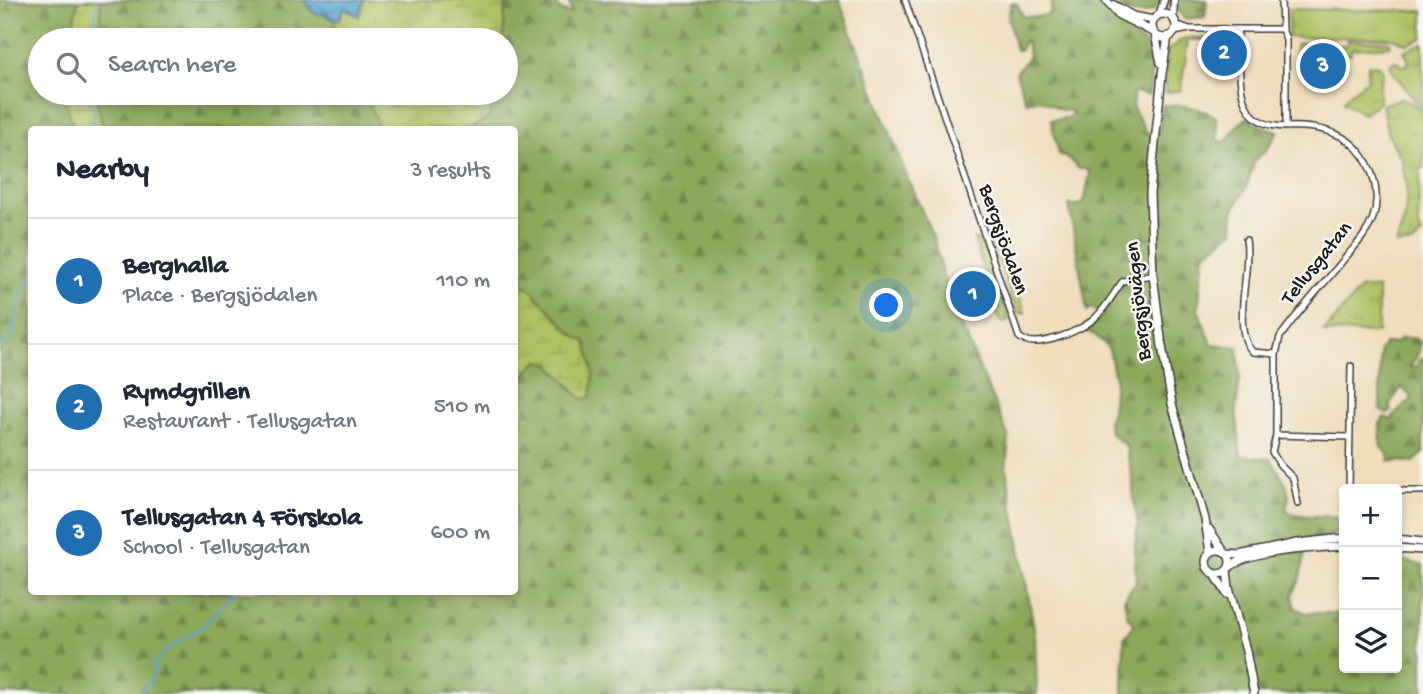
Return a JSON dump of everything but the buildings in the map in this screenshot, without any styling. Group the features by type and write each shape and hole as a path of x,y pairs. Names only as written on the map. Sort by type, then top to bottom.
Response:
{"main road":[{"path":"1108,2 1133,16 1156,18 1166,14 1173,28 1161,37 1119,15 1108,2"},
{"name":"Bergsjövägen","path":"1156,18 1154,33 1162,74"},
{"name":"Bergsjövägen","path":"1173,28 1162,74 1150,193 1153,275 1172,404 1205,519 1210,553 1206,563 1235,611"},
{"name":"Bergsjövägen","path":"1205,519 1231,560 1228,568 1235,611 1254,694"},
{"path":"1210,553 1216,550 1239,555 1287,545 1339,539"},
{"path":"1402,540 1423,542"},
{"path":"1214,573 1221,574 1241,560 1255,557 1339,547"},
{"path":"1402,548 1423,550"}],"street":[{"name":"Bergsjödalen","path":"905,0 1017,332 1022,340 1035,344 1077,330 1098,315 1122,282 1153,275"},
{"name":"Bergsjövägen","path":"1156,18 1164,0"},
{"name":"Bergsjövägen","path":"1173,28 1174,0"},
{"path":"1280,0 1282,29 1286,39 1286,127"},
{"path":"1173,28 1282,29"},
{"name":"Tellusgatan","path":"1237,29 1240,89 1245,105 1257,119 1270,125 1328,130 1350,142 1367,163 1376,197 1374,216 1361,240 1280,335 1276,354 1276,435 1272,452 1293,478 1298,504"},
{"path":"1246,240 1244,338 1253,352 1276,354"},
{"path":"1349,484 1351,366"},
{"path":"1276,435 1349,437"},
{"path":"1402,491 1423,491"}],"green space":[{"path":"0,0 78,0 73,28 28,28 28,105 67,105 73,126 28,126 28,595 518,595 518,372 534,363 544,361 557,370 570,388 586,343 572,334 527,287 519,286 518,317 518,126 474,126 489,118 492,105 518,105 518,28 504,28 505,0 553,0 561,11 572,13 568,0 839,0 934,239 948,293 1009,438 1006,468 1035,634 1037,694 0,694"},
{"path":"78,0 101,0 100,28 73,28"},
{"path":"101,0 304,0 310,8 334,19 337,28 100,28"},
{"path":"364,0 505,0 504,28 337,28 334,19 340,19 344,8 359,16"},
{"path":"1052,0 1207,0 1205,17 1184,19 1178,9 1157,6 1146,13 1124,11 1116,22 1149,47 1152,66 1149,95 1137,92 1133,95 1133,108 1146,132 1159,133 1162,105 1190,107 1216,117 1217,140 1225,142 1248,117 1258,125 1278,131 1268,148 1255,160 1246,188 1233,211 1234,231 1204,254 1198,310 1212,344 1238,347 1240,379 1236,408 1241,456 1271,459 1288,488 1286,509 1290,513 1335,516 1339,522 1339,530 1335,534 1307,541 1300,580 1293,594 1295,608 1306,613 1339,613 1339,673 1402,673 1402,560 1423,565 1423,694 1123,694 1124,638 1134,625 1127,615 1124,599 1136,581 1135,544 1138,525 1126,446 1110,432 1108,421 1112,412 1115,379 1109,349 1095,335 1085,331 1103,314 1091,308 1087,311 1069,205 1080,205 1085,198 1090,173 1086,169 1079,169 1071,160 1059,154 1051,120 1067,118 1073,113 1040,99 1026,102 1016,73 1029,56 1026,41 1023,42 1021,50 1016,50 1008,18 1011,3 1017,4 1023,16 1050,14"},
{"path":"1289,9 1423,11 1423,38 1407,44 1393,38 1288,37"},
{"path":"1191,37 1232,40 1188,40 1181,90 1165,93 1167,50 1179,41"},
{"path":"1347,40 1390,42 1390,46 1351,49 1351,54 1327,53 1331,58 1331,66 1321,58 1314,59 1320,52 1296,53 1296,44 1346,46"},
{"path":"1423,43 1423,110 1390,68 1391,63 1396,61 1402,66 1407,65 1409,61 1404,51"},
{"path":"1368,65 1380,66 1383,72 1379,103 1363,114 1344,102 1348,95 1367,80"},
{"path":"1401,98 1414,104 1423,114 1423,169 1420,169 1418,225 1422,234 1414,243 1396,245 1405,217 1407,191 1402,160 1387,132 1383,105"},
{"path":"67,105 98,105 102,126 73,126"},
{"path":"98,105 370,105 378,126 102,126"},
{"path":"370,105 492,105 489,118 474,126 378,126"},
{"path":"974,239 981,241 985,248 1009,318 1007,322 999,319"},
{"path":"998,240 1001,242 1025,313 1017,313 993,245"},
{"path":"519,285 528,287 572,334 586,342 593,370 590,398 582,399 548,362 538,361 523,375 518,373"},
{"path":"1361,288 1378,289 1378,333 1324,332"},
{"path":"1401,338 1414,338 1421,343 1410,367 1416,367 1423,358 1423,453 1414,462 1389,461 1389,455 1381,447 1380,424 1384,417 1392,420 1396,412 1412,398 1402,387 1390,404 1391,412 1387,414 1380,410 1380,351 1385,343 1396,343"}],"water":[{"path":"304,0 364,0 359,16 344,8 339,19 315,14"}],"waterway":[{"path":"92,28 95,23 97,0"},
{"path":"91,105 94,110 93,126"},
{"path":"0,346 13,330 21,296 28,283"},
{"path":"140,694 156,671 152,665 171,647 202,627 232,595"}],"place":[{"name":"Rymdgrillen","path":"1224,53"},
{"name":"Tellusgatan 4 Förskola","path":"1323,66"},
{"name":"Berghalla","path":"973,294"}]}
